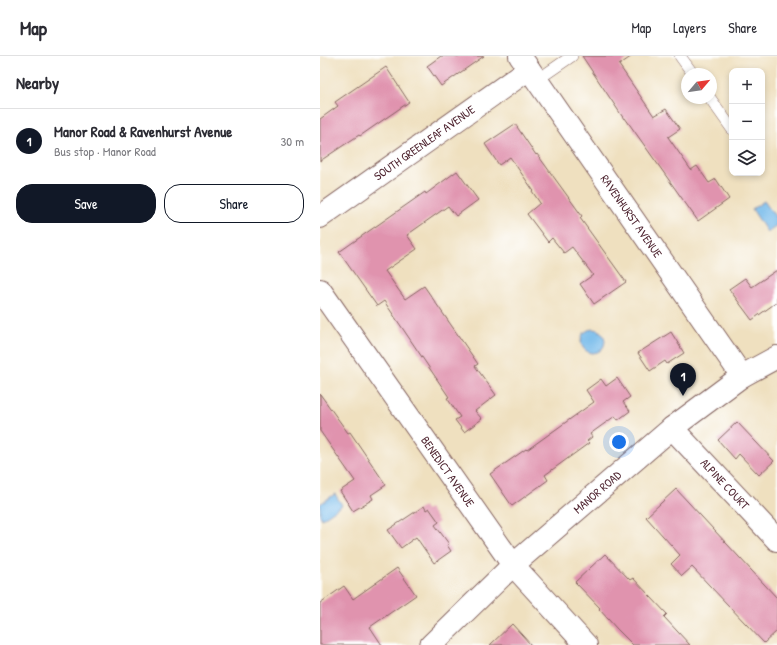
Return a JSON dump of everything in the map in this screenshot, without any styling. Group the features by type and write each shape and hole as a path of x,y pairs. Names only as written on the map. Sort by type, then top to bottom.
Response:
{"street":[{"name":"SOUTH GREENLEAF AVENUE","path":"320,217 529,68"},
{"name":"RAVENHURST AVENUE","path":"529,68 742,376"},
{"name":"BENEDICT AVENUE","path":"320,290 513,565 586,645"},
{"name":"MANOR ROAD","path":"430,645 513,565 672,428 742,376 777,357"},
{"name":"ALPINE COURT","path":"672,428 777,540"}],"lane":[{"path":"529,68 572,56"},
{"path":"680,56 689,68"},
{"path":"714,104 729,125"}],"water":[{"path":"764,201 777,219 777,225 767,232 752,209"},
{"path":"593,329 601,333 605,341 601,349 593,353 585,349 581,341 585,333"},
{"path":"335,494 342,505 322,519 320,515 320,504"}],"building":[{"path":"441,56 484,56 441,86 427,66"},
{"path":"582,56 632,56 619,65 654,116 666,109 680,129 668,137 691,170 697,166 709,183 716,179 729,199 698,221 625,118 624,119"},
{"path":"386,67 409,102 360,136 359,135 320,161 320,119 338,106 335,102"},
{"path":"515,124 536,155 537,154 582,216 580,218 626,282 594,304 580,284 593,275 572,247 564,253 552,238 548,242 527,214 540,203 532,191 533,190 510,157 499,165 485,144"},
{"path":"457,171 478,200 456,216 448,206 407,235 417,249 385,271 405,299 424,286 478,364 475,366 496,395 475,411 482,419 464,432 455,420 460,417 447,398 449,397 384,301 377,306 339,252 425,192 426,194"},
{"path":"777,270 777,302 752,320 729,289 745,278 752,287"},
{"path":"671,332 684,353 667,364 665,361 650,371 638,353"},
{"path":"617,378 630,397 623,402 630,411 618,420 615,416 590,434 592,437 587,441 589,443 545,475 548,480 512,506 490,474 526,449 527,450 594,402 586,390 601,379 606,386"},
{"path":"320,394 348,433 350,432 386,485 371,495 373,499 353,511 340,491 355,481 320,431"},
{"path":"737,422 774,461 759,475 739,454 735,459 718,440"},
{"path":"676,489 777,598 777,631 764,643 692,567 682,576 671,564 680,555 646,517"},
{"path":"424,506 426,510 429,508 439,522 435,525 449,544 447,545 451,551 434,563 416,537 401,548 388,530"},
{"path":"605,554 630,580 633,578 667,614 664,617 690,645 633,645 617,629 599,609 600,608 575,582"},
{"path":"397,568 416,595 370,627 382,645 320,645 320,603 344,586 353,599"},
{"path":"512,624 531,645 490,645"}],"place":[{"name":"Manor Road & Ravenhurst Avenue","path":"683,396"}]}
